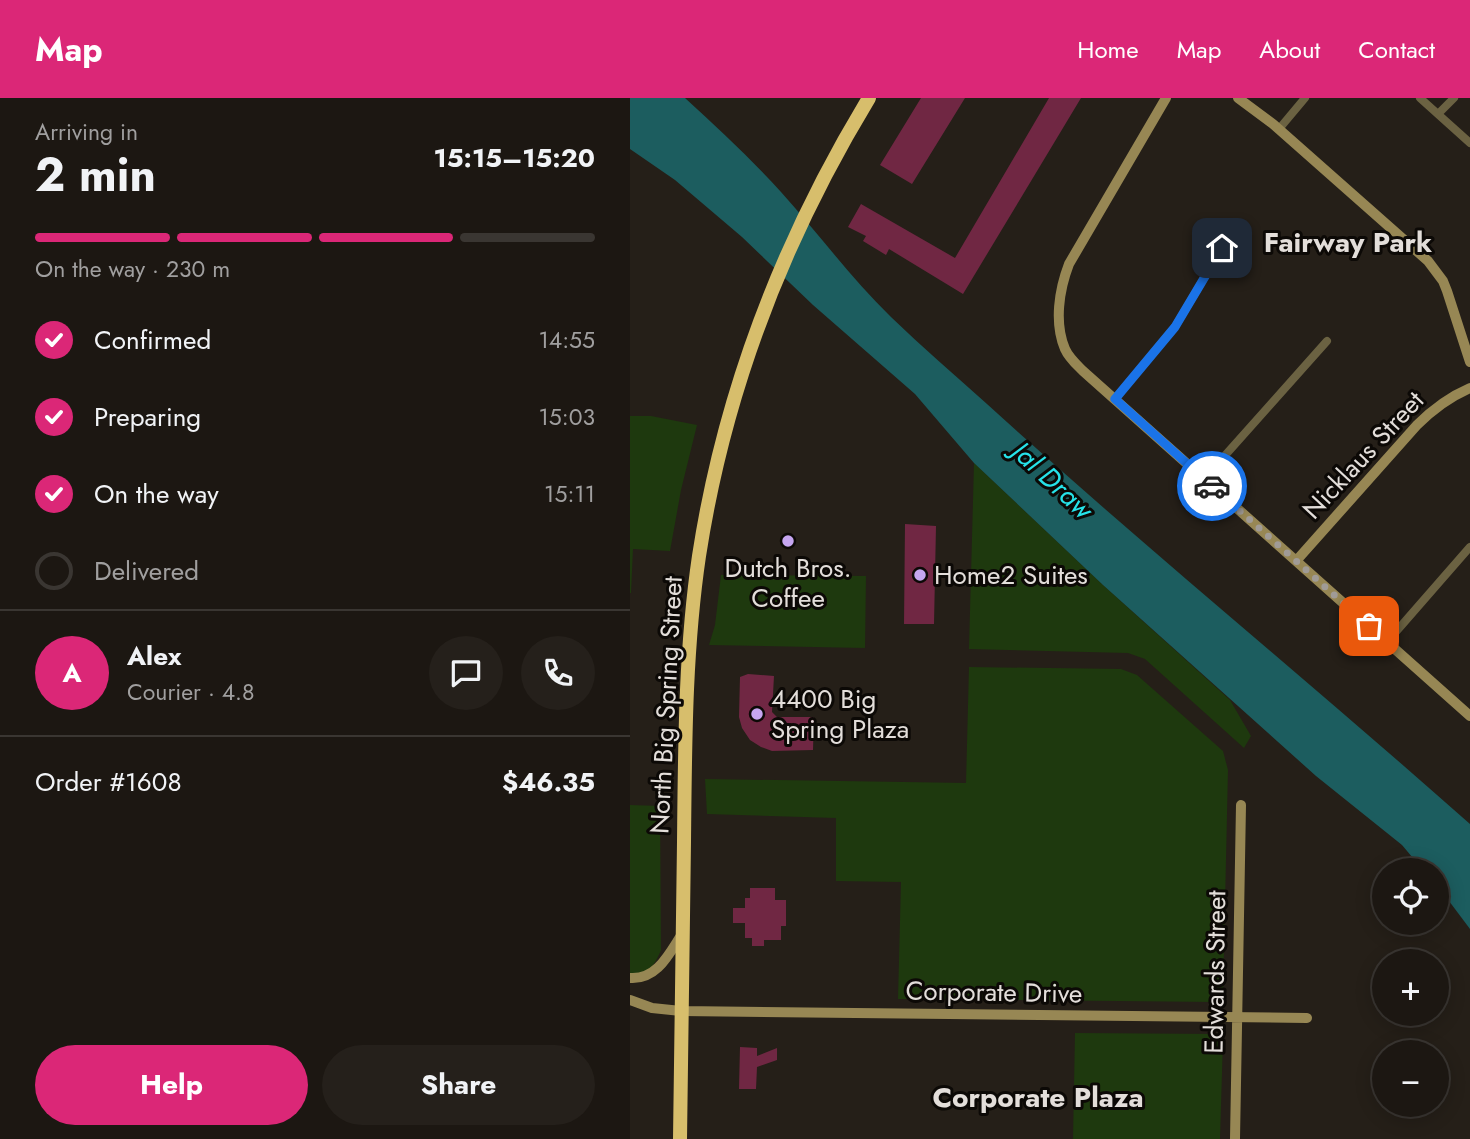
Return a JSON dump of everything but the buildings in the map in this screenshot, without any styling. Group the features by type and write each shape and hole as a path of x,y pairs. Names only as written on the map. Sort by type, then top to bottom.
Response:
{"highway":[{"name":"North Big Spring Street","path":"680,1139 686,692 696,576 712,484 754,339 790,245 869,98"}],"street":[{"path":"1166,98 1069,264 1061,289 1060,330 1065,349 1071,358 1115,399 1470,716"},
{"path":"1238,98 1279,129 1428,261 1447,291 1470,362"},
{"path":"1279,129 1305,98"},
{"path":"1420,98 1470,143"},
{"path":"1438,114 1454,98"},
{"path":"1115,399 1175,327 1222,248"},
{"path":"1204,479 1326,341"},
{"name":"Nicklaus Street","path":"1296,561 1433,409 1470,388"},
{"path":"1387,642 1470,547"},
{"name":"Edwards Street","path":"1235,1139 1241,805"},
{"path":"630,978 652,975 682,934"},
{"name":"Corporate Drive","path":"630,1000 652,1008 681,1011 1307,1018"}],"green space":[{"path":"630,416 651,416 697,425 670,551 633,549 631,593 630,593"},
{"path":"974,463 1230,700 1251,736 1244,748 1145,659 1128,653 969,649"},
{"path":"721,575 866,576 865,648 709,645 715,625"},
{"path":"969,667 1121,669 1137,675 1223,751 1228,770 1223,993 1216,1002 898,999 901,882 836,881 836,818 707,814 705,779 966,783"},
{"path":"630,805 660,806 661,950 650,968 642,973 630,973"},
{"path":"1075,1033 1217,1034 1223,1039 1220,1139 1073,1139"}],"water":[{"name":"Jal Draw","path":"630,98 685,98 770,180 891,317 1047,458 1470,824 1470,929 1449,901 1449,858 1413,858 1402,845 1316,776 1103,585 974,463 915,394 813,305 742,237 675,180 630,149"}],"way so far":[{"path":"1212,486 1369,626"}],"place":[{"name":"Dutch Bros. Coffee","path":"788,541"},
{"name":"Home2 Suites","path":"920,575"},
{"name":"4400 Big Spring Plaza","path":"757,714"}],"district":[{"name":"Fairway Park","path":"1348,242"},
{"name":"Corporate Plaza","path":"1038,1097"}],"route":[{"path":"1212,486 1115,399 1175,327 1222,248"}]}
